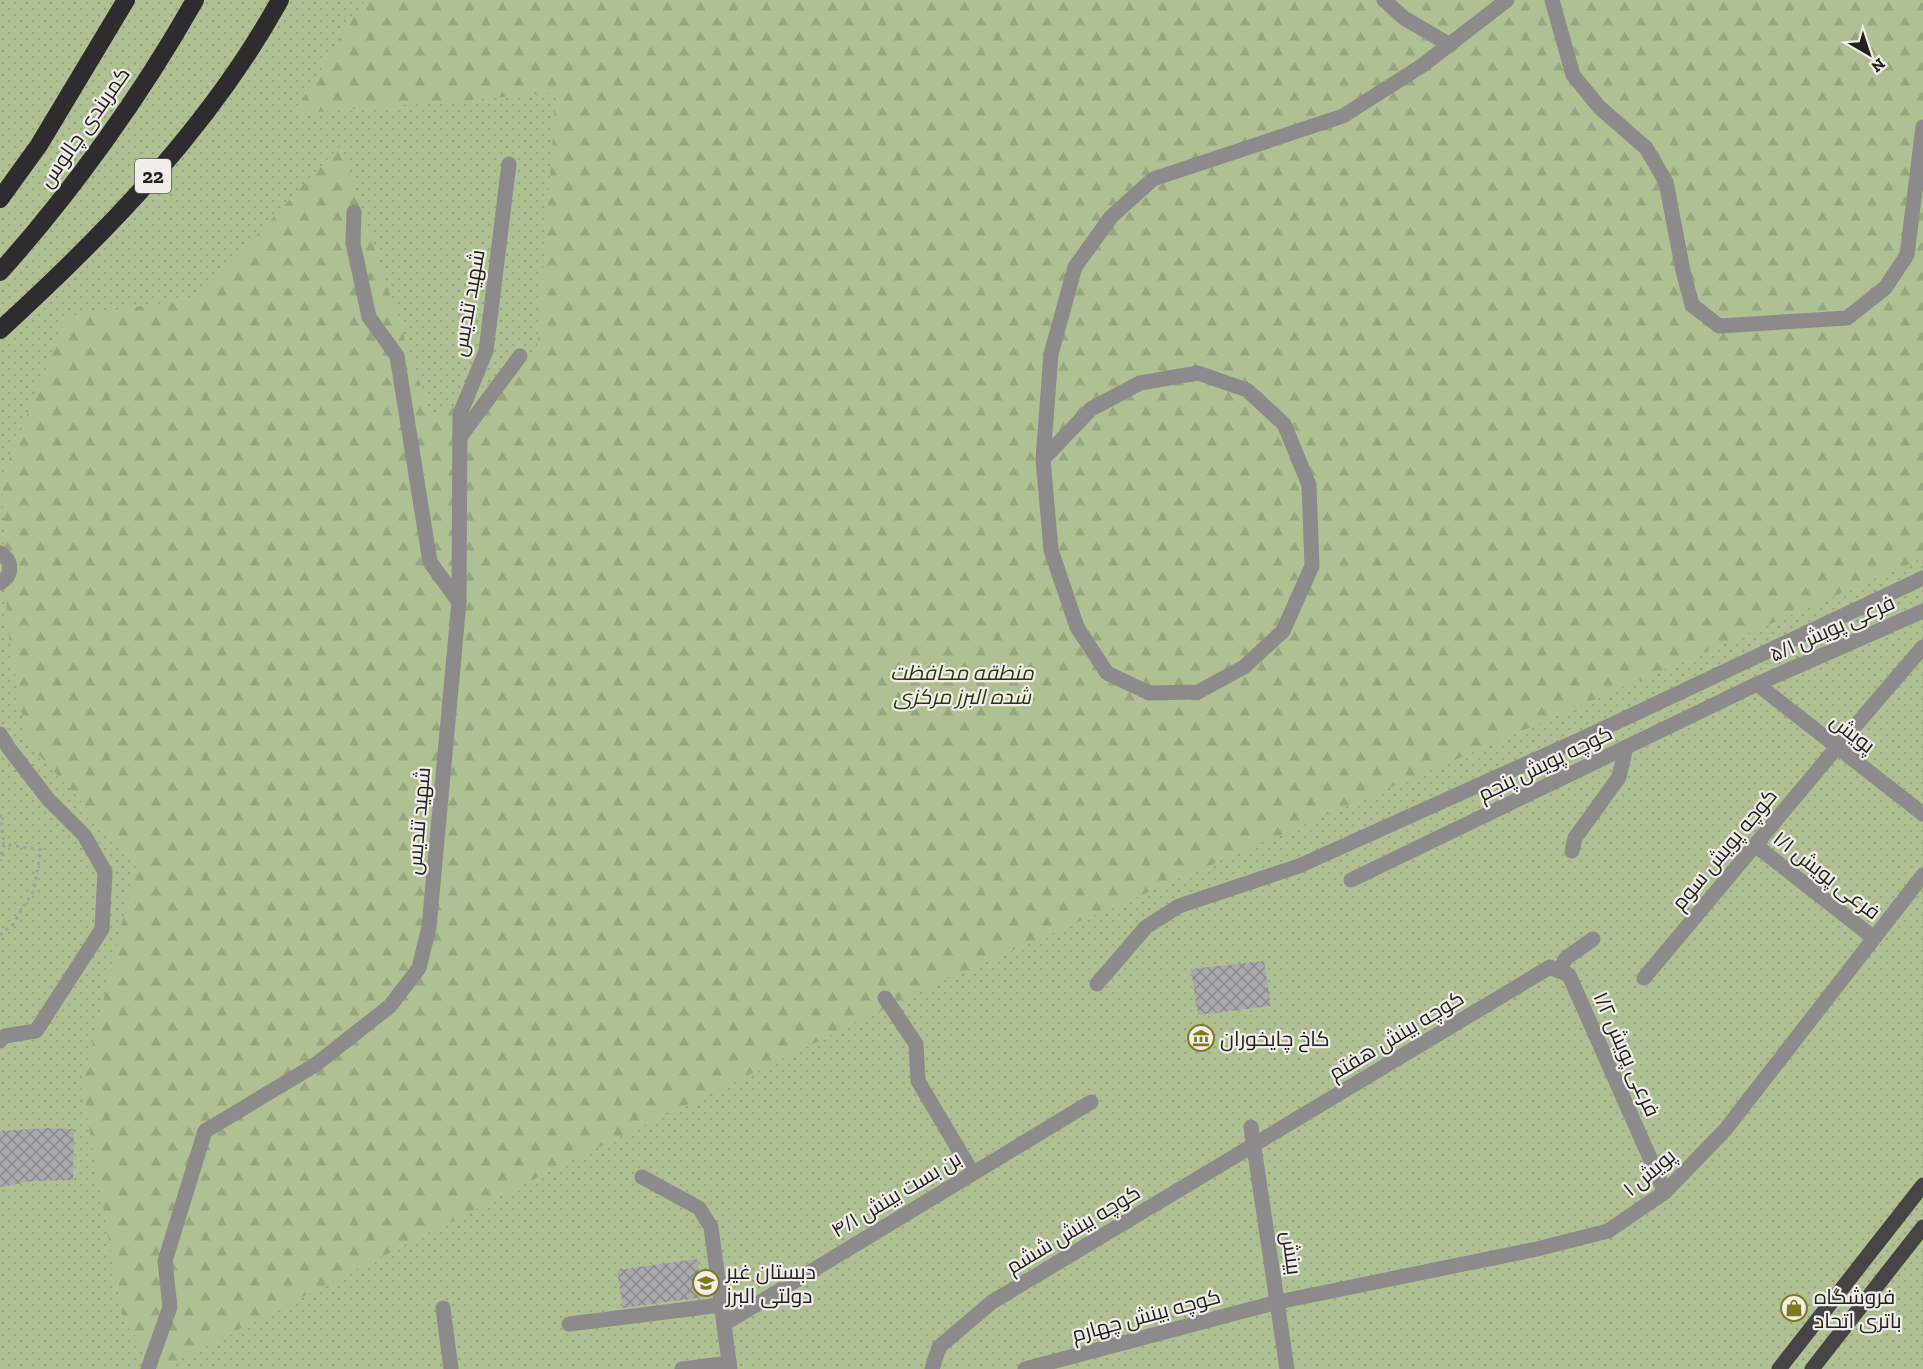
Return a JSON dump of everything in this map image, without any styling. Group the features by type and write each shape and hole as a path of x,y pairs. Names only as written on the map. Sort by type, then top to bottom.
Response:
{"highway":[{"path":"0,199 39,145 126,0"},
{"name":"کمربندی چالوس","path":"0,272 44,221 114,127 195,0"},
{"name":"22","path":"0,330 132,201 190,133 243,62 280,0"}],"main road":[{"path":"1779,1369 1923,1185"},
{"path":"1812,1369 1923,1227"}],"street":[{"path":"1384,0 1404,18 1449,45"},
{"path":"1043,459 1090,409 1140,383 1198,373 1247,390 1284,424 1309,485 1311,566 1282,631 1244,667 1198,692 1149,693 1107,673 1077,627 1051,550 1043,459 1050,354 1075,267 1111,216 1153,179 1344,116 1423,65 1507,0"},
{"path":"1552,0 1573,75 1599,107 1646,148 1666,182 1692,305 1719,326 1847,318 1885,288 1907,255 1923,127"},
{"name":"شهید تندیس","path":"147,1369 170,1307 165,1261 205,1131 315,1065 390,1006 419,968 429,927 459,602 460,414 486,351 509,164"},
{"path":"354,212 353,243 369,316 397,356 430,562 459,602"},
{"path":"460,437 520,356"},
{"path":"0,553 8,560 10,569 6,579 0,583"},
{"path":"1097,984 1146,927 1179,906 1299,866 1578,740 1923,578"},
{"name":"فرعی پویش ۵/۱","path":"1757,684 1923,611"},
{"name":"کوچه پویش سوم","path":"1644,978 1923,647"},
{"name":"پویش","path":"1757,684 1923,814"},
{"name":"کوچه پویش پنجم","path":"1351,880 1757,684"},
{"path":"0,734 48,799 84,835 105,872 102,930 36,1031 5,1036 0,1041"},
{"path":"1572,851 1575,837 1619,777 1626,747"},
{"name":"فرعی پویش ۱/۱","path":"1755,845 1874,938"},
{"name":"پویش ۱","path":"1278,1302 1536,1249 1608,1231 1665,1192 1725,1130 1923,875"},
{"path":"1559,971 1566,958 1593,939"},
{"name":"کوچه بینش هفتم","path":"1254,1144 1551,967 1559,971"},
{"name":"فرعی پویش ۱/۲","path":"1559,971 1569,975 1665,1192"},
{"path":"885,998 916,1044 918,1081 972,1172"},
{"name":"بن بست بینش ۴/۱","path":"724,1324 1091,1102"},
{"name":"بینش","path":"1251,1127 1287,1369"},
{"name":"کوچه بینش ششم","path":"932,1369 939,1347 992,1302 1254,1144"},
{"path":"642,1177 699,1208 711,1227 730,1366 682,1369"},
{"name":"کوچه بینش چهارم","path":"1025,1369 1278,1302"},
{"path":"569,1324 721,1305"},
{"path":"443,1308 451,1369"}],"path":[{"path":"0,815 4,843 0,861"},
{"path":"0,935 13,924 34,890 41,850 4,843"}],"green space":[{"name":"منطقه محافظت شده البرز مرکزی","path":"0,0 1923,0 1923,1369 0,1369"},
{"name":"منطقه محافظت شده البرز مرکزی","path":"365,0 1923,0 1923,558 951,977 552,1170 163,1368 123,1321 82,1087 137,862 26,741 7,623 2,477 67,316 196,299 340,146 432,419 537,354 556,93 293,114"}],"building":[{"path":"1264,961 1271,1006 1198,1015 1191,969"},
{"path":"74,1129 73,1180 33,1181 0,1187 0,1131"},
{"path":"697,1259 703,1297 623,1308 617,1270"}],"place":[{"name":"کاخ چایخوران","path":"1201,1038"},
{"name":"دبستان غیر دولتی البرز","path":"706,1283"},
{"name":"فروشگاه باتری اتحاد","path":"1794,1308"}]}
